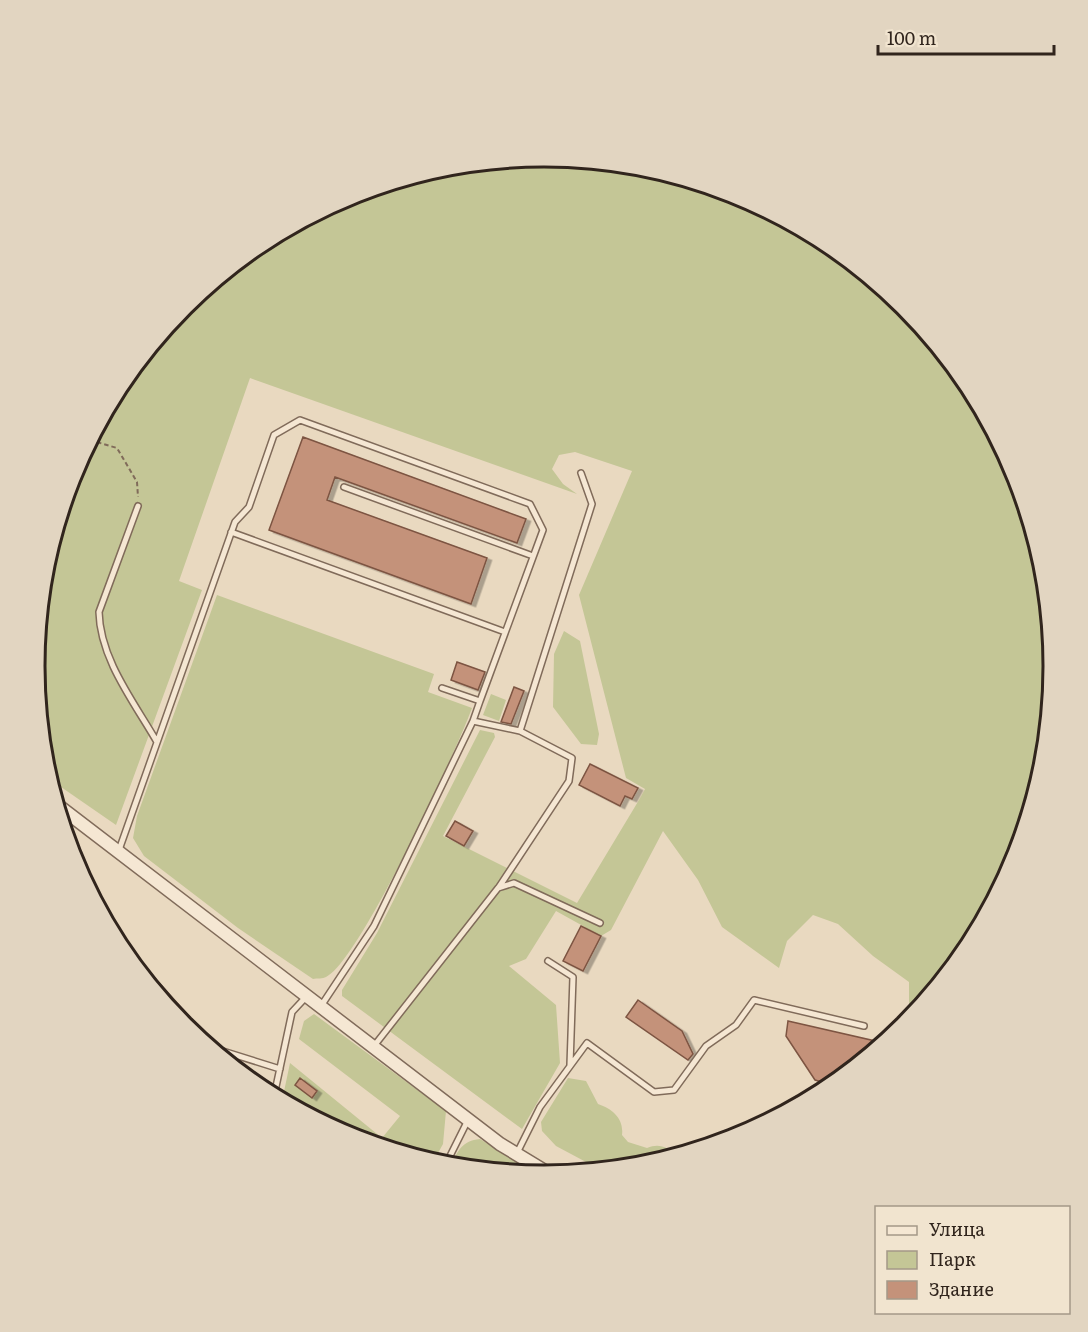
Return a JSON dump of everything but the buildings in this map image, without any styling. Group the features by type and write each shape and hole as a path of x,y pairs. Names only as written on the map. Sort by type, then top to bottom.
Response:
{"street":[{"path":"67,812 468,1120 534,1165"}],"lane":[{"path":"118,851 231,532 235,522 249,507 274,435 300,420 530,504 543,530 473,721 374,926 320,1008"},
{"path":"520,731 592,504 581,473"},
{"path":"344,487 533,556"},
{"path":"138,506 99,612 99,626 104,649 157,742"},
{"path":"231,532 505,632"},
{"path":"442,688 480,701"},
{"path":"373,1047 498,888 568,782 572,758 520,731 473,721"},
{"path":"498,888 514,883 600,923"},
{"path":"548,961 573,977 570,1067"},
{"path":"276,1087 292,1012 306,997"},
{"path":"516,1154 540,1107 587,1043 654,1092 674,1090 706,1046 736,1025 754,1000 864,1026"},
{"path":"229,1053 280,1069"},
{"path":"450,1156 468,1120"}],"path":[{"path":"98,441 117,448 127,461 137,482 138,506"}],"green space":[{"path":"511,168 577,168 609,171 673,184 704,193 765,218 794,234 848,270 897,313 919,337 940,362 976,416 992,445 1017,506 1033,569 1042,633 1042,699 1033,763 1017,826 992,887 959,943 940,970 909,1006 909,982 873,956 838,924 813,915 787,941 779,968 722,927 698,880 663,831 611,930 601,936 556,911 526,959 509,966 556,1005 560,1063 522,1129 342,996 342,990 377,933 480,730 494,733 495,737 443,836 577,903 645,789 626,778 579,595 632,471 575,452 559,455 552,469 563,484 577,494 250,378 179,581 202,590 116,825 60,786 49,731 45,666 49,601 62,537 83,475 96,445 129,389 148,362 191,313 240,270 267,251 323,218 384,193 479,171"},
{"path":"217,595 434,674 428,692 472,708 448,766 383,896 361,935 341,963 325,978 313,979 238,928 144,856 133,838 137,816"},
{"path":"564,631 580,641 599,734 597,745 581,744 553,707 554,654"},
{"path":"491,694 506,700 499,721 483,715"},
{"path":"314,1014 446,1111 443,1144 438,1153 384,1139 353,1127 323,1114 284,1092 290,1063 382,1138 400,1116 299,1039 304,1021"},
{"path":"568,1078 586,1081 598,1104 613,1112 619,1119 622,1135 628,1142 647,1148 655,1146 668,1149 588,1163 556,1146 542,1131 541,1122"},
{"path":"480,1139 521,1164 455,1157 461,1147"}]}
